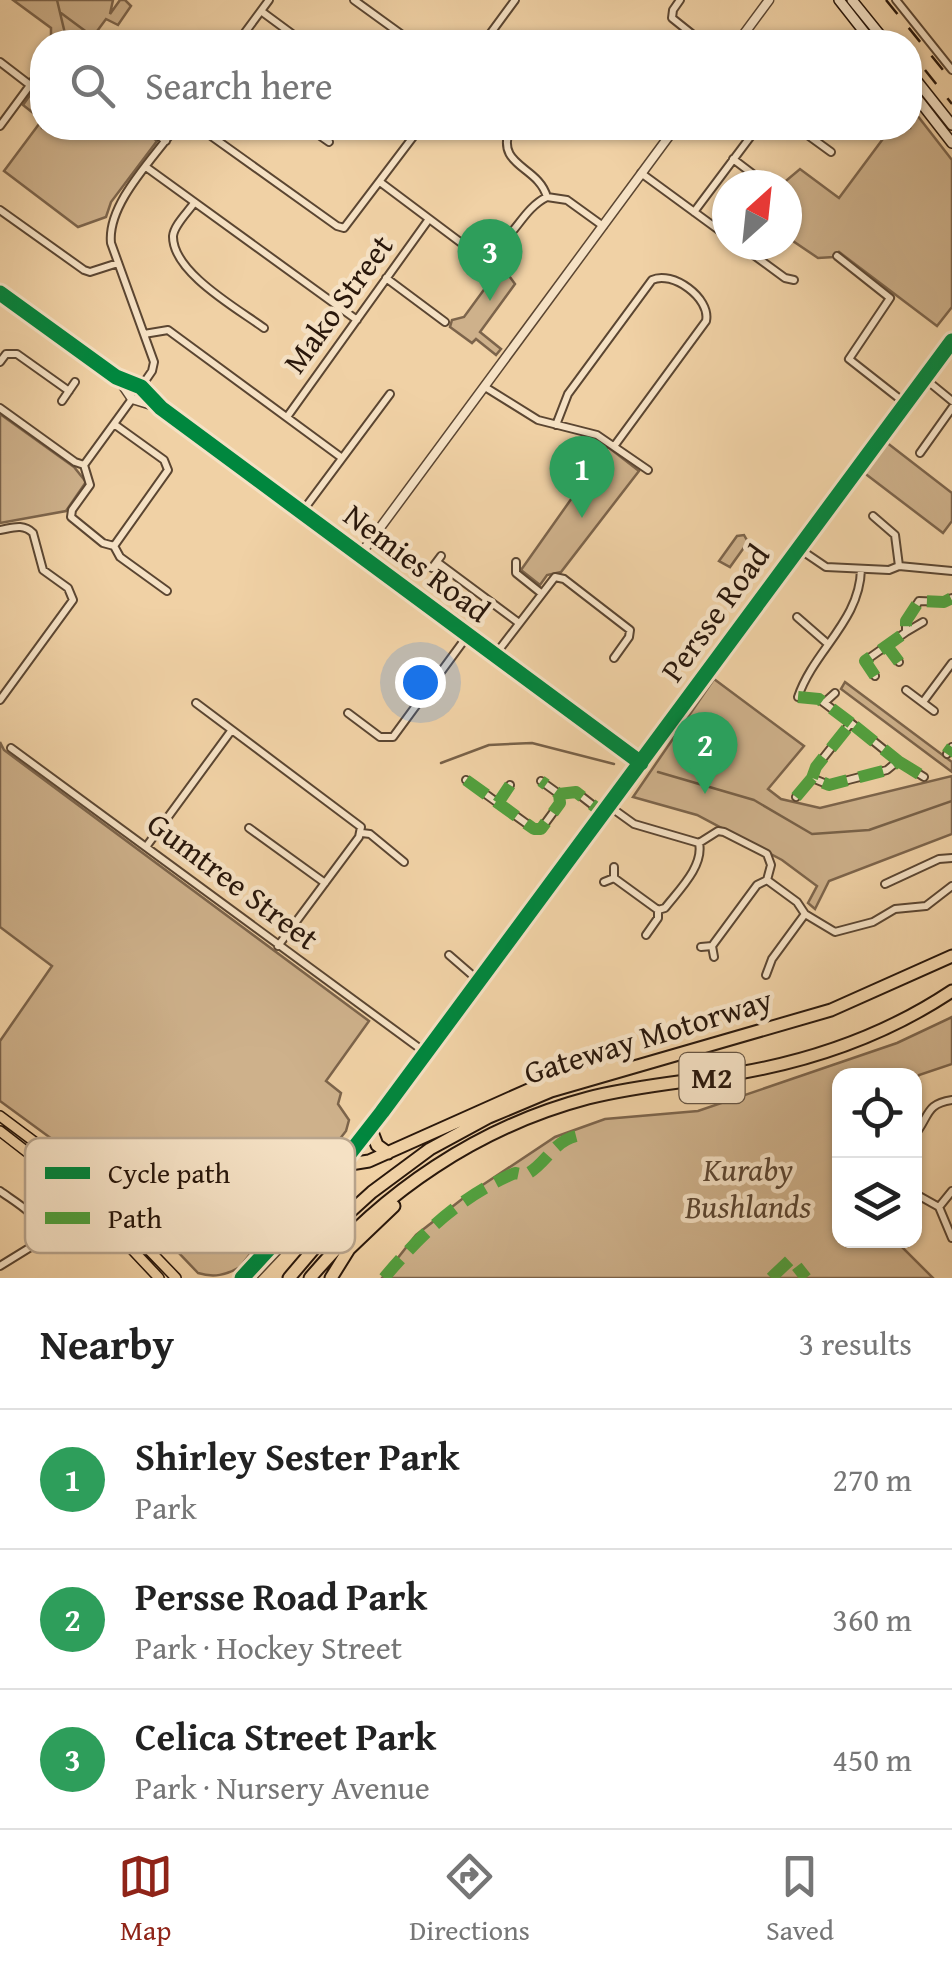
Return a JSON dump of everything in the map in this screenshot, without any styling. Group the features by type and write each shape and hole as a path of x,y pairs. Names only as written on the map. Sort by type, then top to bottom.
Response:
{"highway":[{"name":"Gateway Motorway","path":"355,1208 415,1159 465,1129 551,1092 832,1010 952,956"},
{"name":"Gateway Motorway","path":"355,1230 436,1166 518,1122 587,1098 641,1086 749,1072 817,1054 888,1026 952,990"},
{"path":"355,1163 388,1153 535,1087 693,1046 713,1045"},
{"path":"372,1132 376,1145 388,1153"},
{"path":"355,1245 436,1166"},
{"name":"Gateway Motorway","path":"289,1278 311,1253"},
{"name":"Gateway Motorway","path":"310,1278 334,1253"},
{"path":"331,1278 349,1253"}],"main road":[{"path":"839,0 863,30"},
{"path":"852,0 876,30"},
{"path":"922,87 952,125"},
{"path":"922,105 952,143"},
{"path":"0,1116 29,1138"},
{"path":"0,1131 25,1150"},
{"path":"135,1253 159,1278"},
{"path":"152,1253 176,1278"}],"street":[{"path":"247,30 269,0"},
{"path":"354,0 395,30"},
{"path":"493,30 515,0"},
{"path":"680,0 672,18 687,30"},
{"path":"747,30 769,0"},
{"path":"896,0 920,30"},
{"path":"261,11 287,30"},
{"path":"922,32 952,70"},
{"path":"0,62 30,85 0,126"},
{"path":"217,140 344,228 411,140"},
{"path":"506,140 503,152 540,180 546,196"},
{"path":"360,555 666,140"},
{"path":"694,212 748,140"},
{"path":"814,140 831,152"},
{"path":"84,465 152,371 154,362 111,243 112,218 166,141"},
{"path":"733,160 747,170"},
{"path":"146,168 357,320"},
{"path":"641,173 712,225"},
{"path":"380,182 468,248 489,251 506,240 530,208 546,196 566,200 603,226"},
{"path":"194,203 174,231 183,266 264,328"},
{"path":"0,210 84,270 90,272 118,263"},
{"name":"Mako Street","path":"287,417 429,219"},
{"path":"837,256 890,298 849,358 904,403"},
{"path":"760,260 784,278 794,280"},
{"path":"556,425 568,394 652,280 662,275 671,278 704,303 706,320 615,445"},
{"path":"386,278 445,322"},
{"name":"Nemies Road","path":"0,293 641,763"},
{"path":"144,334 168,330 342,458"},
{"name":"Persse Road","path":"355,1149 952,340"},
{"path":"0,362 6,354 17,354 69,390"},
{"path":"920,453 952,404 924,378"},
{"path":"62,401 76,382"},
{"path":"485,387 525,414 597,435 648,470"},
{"path":"302,512 390,394"},
{"path":"0,408 84,465"},
{"path":"114,424 164,460 168,470 114,546"},
{"path":"84,465 90,485 72,510 74,523 114,546 120,556 167,591"},
{"path":"873,516 894,535 899,566"},
{"path":"0,530 29,528 43,570 73,594 69,606 0,700"},
{"path":"797,548 826,566 952,571"},
{"path":"437,562 519,623"},
{"path":"516,562 516,573 541,592"},
{"path":"861,569 855,605 798,696 825,702 924,777"},
{"path":"495,655 552,578 564,579 626,626 631,634 614,658"},
{"path":"906,632 906,621 919,600 944,602 952,598"},
{"path":"797,617 828,644"},
{"path":"875,676 865,661 923,622"},
{"path":"348,714 380,736 393,737 468,635"},
{"path":"887,646 900,662"},
{"path":"923,702 952,663"},
{"path":"906,690 934,711"},
{"path":"825,702 835,693"},
{"path":"196,703 358,822 362,833"},
{"path":"796,797 850,723"},
{"path":"146,847 231,731"},
{"name":"Gumtree Street","path":"11,748 426,1053"},
{"path":"812,778 829,785 887,770 898,761"},
{"path":"466,780 534,829 541,830 560,803 560,794"},
{"path":"541,780 560,794 576,792 634,824 699,842 718,831 724,832 767,854 771,859 767,880"},
{"path":"498,802 510,785"},
{"path":"249,828 325,884"},
{"path":"362,833 370,834 404,862"},
{"path":"278,946 362,833"},
{"path":"658,910 665,908 697,864 699,842"},
{"path":"884,884 939,859 951,859"},
{"path":"614,867 614,878"},
{"path":"614,878 658,910"},
{"path":"604,882 614,878"},
{"path":"767,880 797,902 806,914 835,932 873,922 894,909 926,906 952,886"},
{"path":"714,956 712,946 757,885 767,880"},
{"path":"646,935 658,918 658,910"},
{"path":"766,975 772,959 806,914"},
{"path":"701,947 712,946"},
{"path":"449,955 480,981"},
{"path":"922,1126 937,1101 952,1100"},
{"name":"Persse Road","path":"355,1151 372,1132 382,1112"},
{"path":"0,1191 25,1210"},
{"path":"939,1207 952,1191"},
{"path":"922,1197 939,1207 952,1238"},
{"path":"0,1266 25,1250"},
{"name":"Persse Road","path":"242,1278 265,1253"},
{"name":"Persse Road","path":"251,1278 274,1253"}],"green space":[{"path":"13,0 113,0 110,14 120,0 131,6 118,25 106,19 98,30 51,28"},
{"path":"922,121 952,160 952,307 937,326 839,252 834,257 818,258 802,247 802,170 839,198 882,140 922,140"},
{"path":"30,136 30,140 157,141 111,202 106,217 78,227 4,171"},
{"path":"494,255 515,284 480,332 501,349 496,355 476,339 472,343 450,327 452,320 464,317 494,276 488,257"},
{"path":"0,414 74,467 86,482 66,511 0,523"},
{"path":"886,442 952,493 952,521 943,533 863,472"},
{"path":"608,447 639,471 561,572 547,575 540,585 521,570"},
{"path":"744,535 748,542 730,567 719,561 737,536"},
{"path":"714,679 804,746 768,789 781,799 820,808 952,776 952,834 829,881 815,909 808,903 817,886 782,860 697,815 633,797"},
{"path":"845,682 952,762 952,772 841,689"},
{"path":"0,742 4,750 369,1021 326,1081 341,1093 338,1104 349,1120 346,1131 341,1138 51,1138 0,1101 0,1041 52,966 0,927"},
{"name":"Kuraby Bushlands","path":"952,1017 952,1064 922,1074 922,1068 832,1068 832,1248 903,1248 933,1278 382,1278 416,1235 466,1196 555,1137 605,1119 698,1111 897,1043"},
{"path":"179,1253 251,1253 240,1267 230,1272 198,1273"}],"waterway":[{"path":"57,0 64,30"},
{"path":"61,13 84,30"},
{"path":"441,763 489,745 532,743 614,764"},
{"path":"658,772 754,800 812,834 869,830 952,801"}],"railway":[{"path":"886,0 910,30"},
{"path":"922,44 952,81"},
{"path":"925,70 952,104"}],"marked path":[{"path":"875,676 865,661 906,632 906,621 919,601 944,602 952,598"},
{"path":"887,646 899,662"},
{"path":"798,697 819,699 851,723"},
{"path":"796,797 812,778 829,785 887,770 898,761 851,723 816,767 812,778"},
{"path":"947,754 952,747"},
{"path":"898,761 924,777"},
{"path":"466,780 534,829 541,829 560,803 559,794 541,781"},
{"path":"498,803 510,785"},
{"path":"559,794 576,792 603,813"},
{"path":"384,1278 460,1204 515,1173 525,1175 561,1143 576,1136"},
{"path":"771,1278 791,1259 806,1278"}],"cycle path":[{"path":"0,293 116,377 141,387 161,408 641,763"},
{"path":"355,1147 952,341"},
{"path":"242,1278 265,1253"}],"place":[{"name":"Celica Street Park","path":"490,301"},
{"name":"Shirley Sester Park","path":"582,518"},
{"name":"Persse Road Park","path":"705,794"}]}
